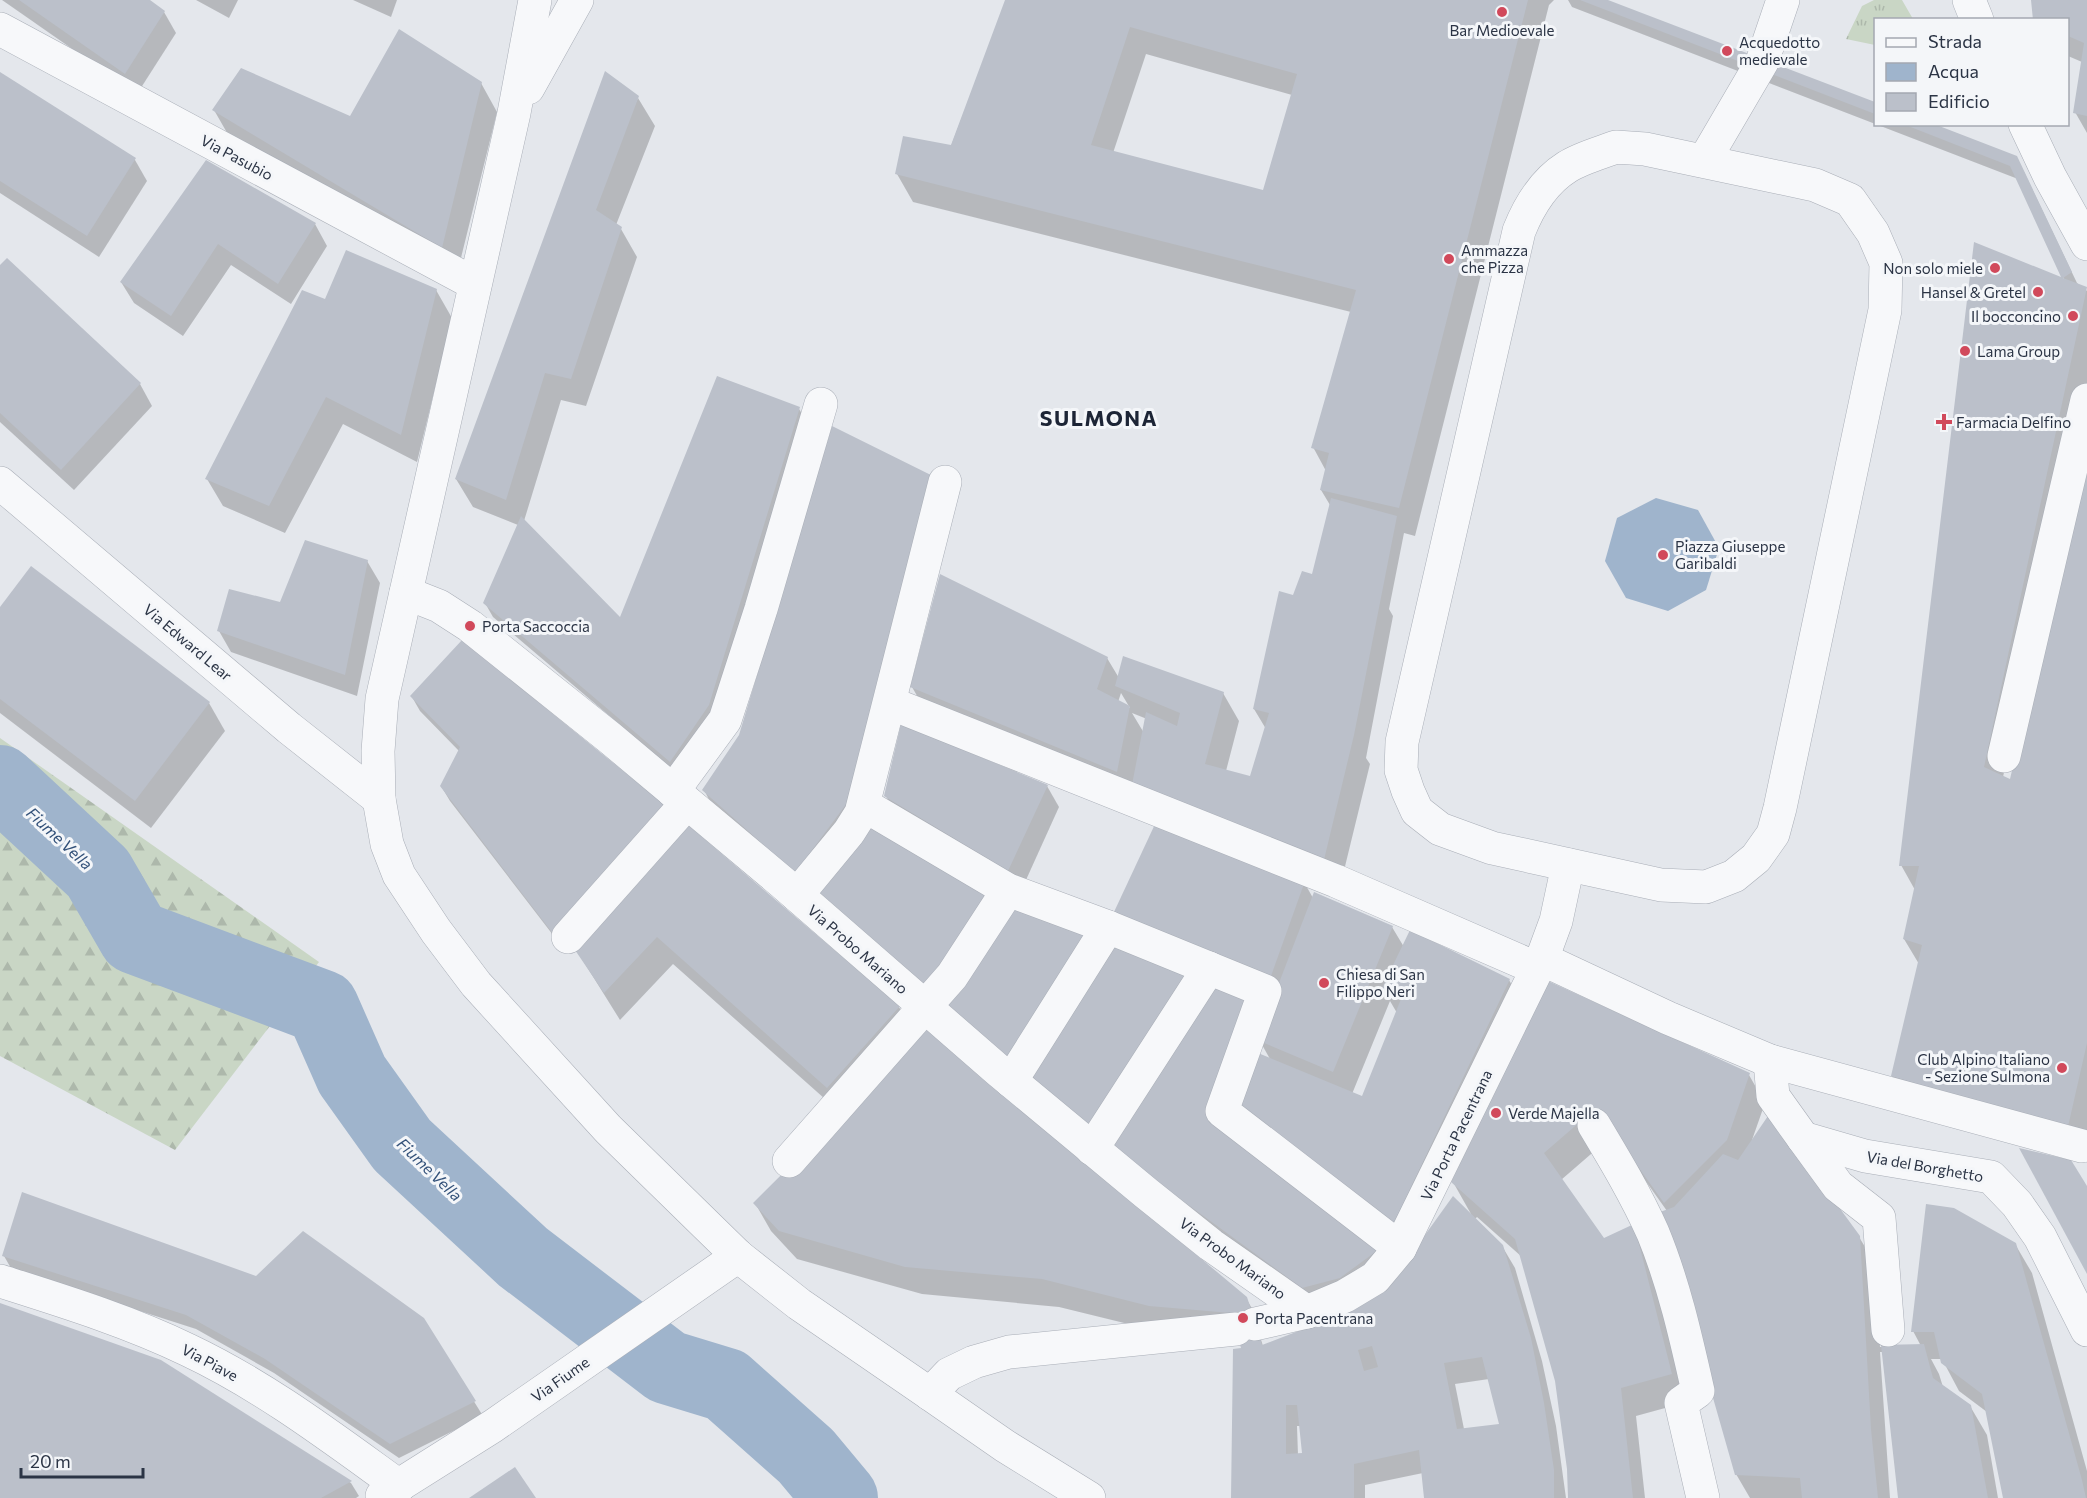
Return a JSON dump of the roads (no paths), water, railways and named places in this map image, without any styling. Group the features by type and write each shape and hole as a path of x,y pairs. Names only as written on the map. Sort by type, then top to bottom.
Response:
{"street":[{"path":"535,0 514,113 382,699 378,751 379,799 387,844 399,875 436,931 476,984 608,1129 738,1256 799,1304 930,1395 1005,1446 1089,1498"},
{"path":"514,113 577,0"},
{"path":"1704,161 1762,62 1783,0"},
{"path":"1969,0 1976,18"},
{"name":"Via Pasubio","path":"0,29 475,284"},
{"path":"2026,126 2050,177 2087,244"},
{"path":"1616,147 1645,149 1704,161 1815,185 1850,200 1873,233 1886,263 1885,310 1773,834 1756,858 1734,876 1706,887 1661,885 1492,848 1440,830 1417,811 1401,770 1402,742 1519,231 1528,209 1547,183 1568,166 1616,147"},
{"path":"2004,756 2087,400"},
{"path":"568,938 680,797 725,720 761,609 821,404"},
{"path":"797,896 849,832 864,805 945,482"},
{"name":"Via Edward Lear","path":"0,483 289,728 379,799"},
{"name":"Via Probo Mariano","path":"406,593 439,606 470,626 680,797 1092,1149 1211,1245 1307,1312"},
{"path":"890,703 1336,881 1770,1061 2085,1144"},
{"path":"864,805 1008,890 1108,927 1265,991 1222,1111 1400,1248"},
{"name":"Via Porta Pacentrana","path":"930,1395 949,1374 974,1362 1009,1352 1246,1326 1307,1312 1345,1296 1375,1278 1400,1248 1540,964 1556,921 1568,865"},
{"path":"789,1161 952,976 1008,890"},
{"path":"1011,1081 1108,927"},
{"path":"1092,1149 1209,968"},
{"path":"1770,1061 1773,1096 1838,1186 1879,1218 1888,1330"},
{"path":"1594,1125 1650,1226 1684,1326 1698,1391 1681,1403 1703,1498"},
{"name":"Via del Borghetto","path":"1803,1138 1865,1156 1991,1177 2017,1204 2040,1237 2087,1330"},
{"name":"Via Fiume","path":"389,1492 494,1426 738,1256"},
{"name":"Via Piave","path":"0,1281 97,1313 157,1336 224,1368 303,1416 389,1492"}],"water":[{"path":"1656,498 1698,510 1719,548 1706,590 1668,611 1626,598 1605,561 1617,518"}],"waterway":[{"name":"Fiume Vella","path":"0,782 98,873 135,937 322,1007 352,1075 402,1145 523,1257 667,1367 726,1385 806,1456 841,1498"}],"place":[{"name":"Bar Medioevale","path":"1502,12"},
{"name":"Acquedotto medievale","path":"1727,51"},
{"name":"Ammazza che Pizza","path":"1449,259"},
{"name":"Non solo miele","path":"1995,268"},
{"name":"Hansel & Gretel","path":"2038,292"},
{"name":"Il bocconcino","path":"2073,316"},
{"name":"Lama Group","path":"1965,351"},
{"name":"Farmacia Delfino","path":"1944,422"},
{"name":"Piazza Giuseppe Garibaldi","path":"1663,555"},
{"name":"Porta Saccoccia","path":"470,626"},
{"name":"Chiesa di San Filippo Neri","path":"1324,983"},
{"name":"Club Alpino Italiano - Sezione Sulmona","path":"2062,1068"},
{"name":"Verde Majella","path":"1496,1113"},
{"name":"Porta Pacentrana","path":"1243,1318"}],"district":[{"name":"SULMONA","path":"1099,417"}]}
